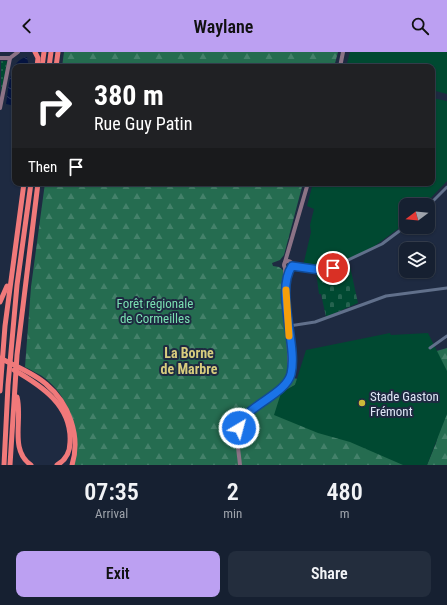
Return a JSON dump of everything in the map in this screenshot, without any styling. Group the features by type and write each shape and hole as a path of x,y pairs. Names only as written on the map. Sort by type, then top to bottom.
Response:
{"highway":[{"path":"35,52 38,58 37,64"},
{"path":"42,64 44,52"},
{"path":"50,64 52,52"},
{"path":"56,64 58,52"},
{"path":"24,186 0,358 34,379 58,404 68,425 70,451 64,460 57,465"},
{"path":"4,465 8,385 17,285 31,186"},
{"path":"10,465 24,284 38,186"},
{"path":"0,302 6,290 15,246"},
{"path":"0,391 5,326"},
{"path":"0,362 34,379 46,383 66,409 70,417 75,438 72,465"},
{"path":"15,392 18,403 19,449 23,458 31,465"}],"street":[{"path":"0,58 10,58 18,52"},
{"path":"340,64 343,52"},
{"path":"0,108 10,58"},
{"path":"307,186 289,253 284,265 320,270 333,268 382,244 399,231"},
{"path":"435,199 447,187"},
{"path":"240,465 238,433 241,422 286,383 290,374 287,279 289,253"},
{"path":"289,326 315,322 386,296 447,288"},
{"path":"430,348 447,336"}],"green space":[{"path":"64,52 338,52 335,64 62,64"},
{"path":"350,52 447,52 447,94 435,91 435,64 347,64"},
{"path":"1,61 7,61 1,98"},
{"path":"435,99 447,101 447,181 431,198 399,198 399,228 372,248 342,262 326,268 303,266 311,232 310,225 314,209 307,206 312,186 435,186"},
{"name":"Forêt régionale de Cormeilles","path":"45,186 302,186 284,255 280,260 272,263 273,266 279,267 284,271 288,377 298,379 295,385 281,393 332,408 404,465 73,465 76,454 75,430 65,402 60,394 46,379 25,367 31,287"},
{"path":"349,262 358,303 326,317 321,294 319,294 316,271 331,271"},
{"name":"Stade Gaston Frémont","path":"390,333 391,335 428,333 447,371 447,414 427,465 403,465 350,442 318,433 274,415 281,393 295,385 306,350"},
{"path":"447,348 447,385 433,352"},
{"path":"447,398 447,465 427,465 436,443"}],"water":[{"path":"27,57 28,64 16,64 21,59"},
{"path":"12,72 12,105 6,104"}],"slow traffic":[{"path":"286,290 289,336"}],"place":[{"name":"Stade Gaston Frémont","path":"362,403"}],"district":[{"name":"La Borne de Marbre","path":"189,362"}],"route":[{"path":"239,428 241,422 286,383 289,378 291,353 286,293 289,269 292,266 320,270 333,268"}]}
